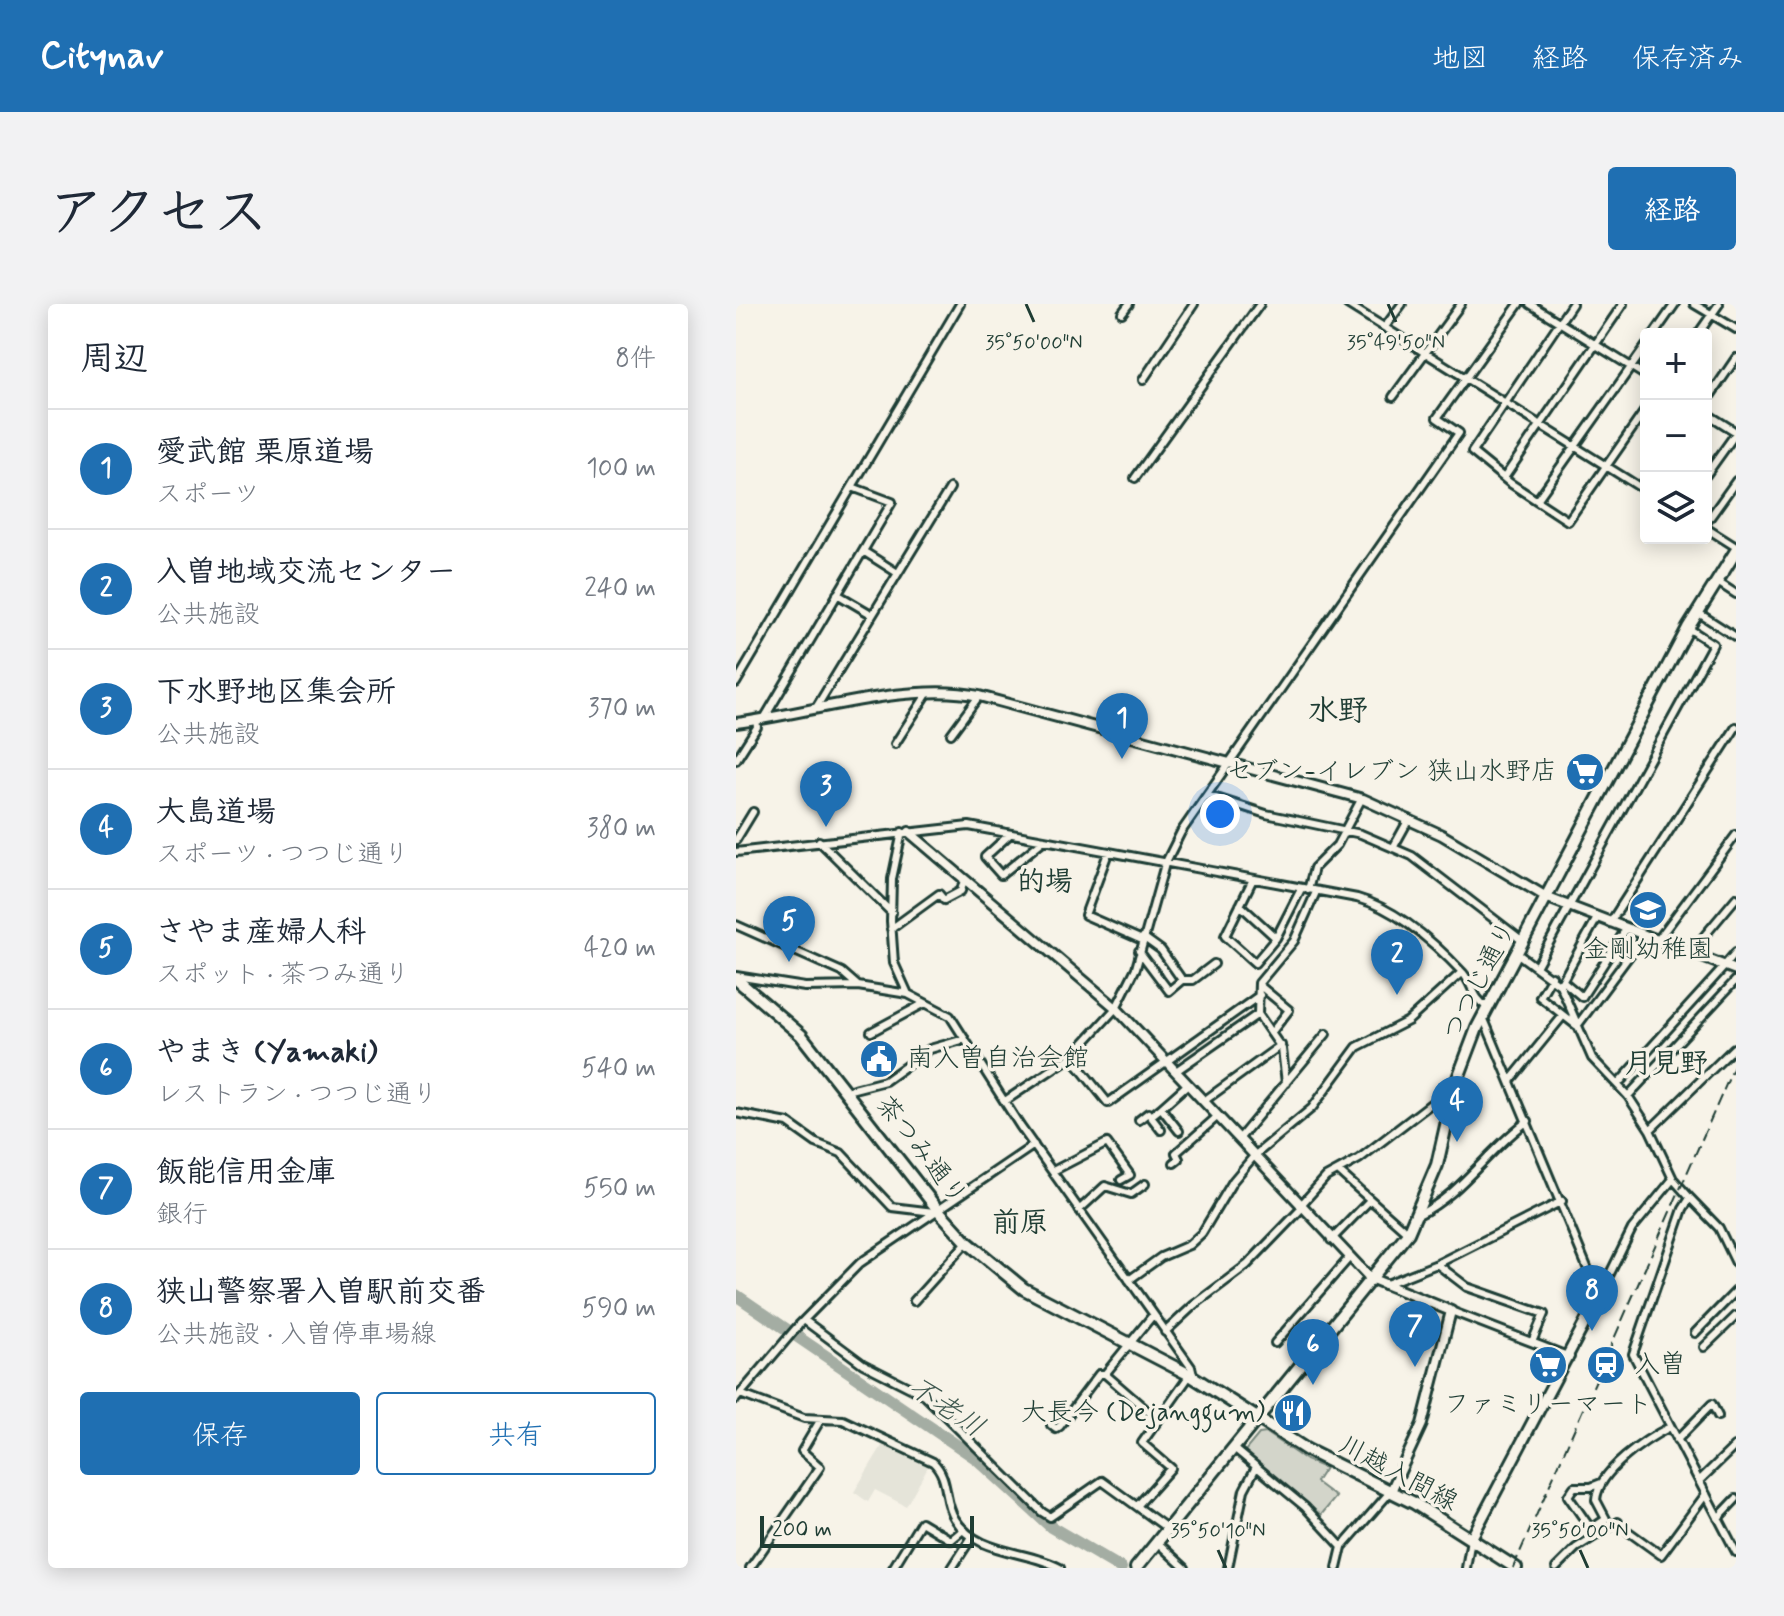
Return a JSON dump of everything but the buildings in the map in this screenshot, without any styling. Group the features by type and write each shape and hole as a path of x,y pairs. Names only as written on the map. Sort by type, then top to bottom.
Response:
{"main road":[{"name":"つつじ通り","path":"1136,1568 1408,1233 1437,1165 1455,1086 1485,1012 1548,898 1688,628 1736,549"},
{"name":"茶つみ通り","path":"736,978 786,1019 846,1091 936,1211 967,1242 1024,1289 1191,1376 1259,1420"},
{"path":"1471,1539 1570,1357 1599,1296"},
{"name":"川越入間線","path":"1259,1420 1307,1450 1391,1491 1516,1568"}],"street":[{"path":"736,683 960,304"},
{"path":"1122,313 1129,304"},
{"path":"1143,380 1194,304"},
{"path":"1135,478 1260,304"},
{"path":"1385,327 1402,304"},
{"path":"1393,397 1461,304"},
{"path":"1005,1101 1071,1057 1116,1008 1139,951 1166,861 1207,795 1459,433 1437,418 1519,304"},
{"path":"1530,304 1640,372"},
{"path":"1572,304 1471,452 1568,521 1640,418"},
{"path":"1504,478 1623,304"},
{"path":"1658,328 1675,304"},
{"path":"1694,304 1736,329"},
{"path":"1702,328 1719,304"},
{"path":"1352,305 1640,487"},
{"path":"1537,500 1640,354"},
{"path":"1707,400 1736,358"},
{"path":"1708,472 1736,432 1712,417"},
{"path":"1712,517 1736,481"},
{"path":"736,760 892,502 852,487"},
{"path":"817,706 950,488"},
{"path":"1712,531 1736,549"},
{"path":"863,551 896,572"},
{"path":"1716,581 1736,594"},
{"path":"837,594 871,614"},
{"path":"1697,612 1736,637"},
{"path":"1537,965 1713,644 1688,628"},
{"path":"736,723 817,706 957,692 979,696 1362,798 1409,818 1548,898 1736,970"},
{"path":"895,744 927,694"},
{"path":"951,734 979,696"},
{"path":"1610,923 1736,727"},
{"path":"1727,742 1736,747"},
{"path":"1207,795 1266,814 1344,830 1393,848 1435,871 1524,942"},
{"path":"1253,879 1225,936 1255,963 1276,938 1314,868 1337,845 1362,798"},
{"path":"736,840 753,812"},
{"path":"1393,848 1409,818"},
{"path":"736,852 969,826 1166,861 1381,905 1462,972 1485,1012 1510,1081 1599,1296"},
{"path":"906,832 1116,1008 1370,1278 1570,1357"},
{"path":"906,832 892,879 891,929 894,963 908,994"},
{"path":"1010,834 985,857 1001,875 1044,840"},
{"path":"1657,941 1736,835"},
{"path":"819,841 892,913"},
{"path":"1108,853 1085,915 1142,938 1161,950 1182,980"},
{"path":"891,929 939,894 944,900 961,891 964,880"},
{"path":"1286,1083 1281,1045 1258,1014 1259,985 1294,941 1316,892"},
{"path":"1690,953 1736,898"},
{"path":"1240,905 1276,938"},
{"path":"1597,918 1562,983 1577,1026 1592,1058 1628,1096 1650,1130 1673,1179 1719,1228 1736,1263"},
{"path":"736,925 842,972 858,986"},
{"path":"1518,954 1582,997 1626,929"},
{"path":"1577,1026 1644,936"},
{"path":"1139,951 1169,991 1182,980 1193,980 1214,964"},
{"path":"1618,1084 1736,952"},
{"path":"1129,1280 1161,1257 1189,1245 1202,1233 1233,1181 1254,1156 1312,1108 1357,1047 1408,1021 1462,972"},
{"path":"1552,976 1540,997 1577,1026"},
{"path":"736,978 805,987 858,986 908,994 950,1016 1034,1145 1191,1367 1191,1376 1142,1443 1171,1468 1138,1505"},
{"path":"1628,1096 1736,980"},
{"path":"1259,985 1289,1010 1271,1033"},
{"path":"1071,1057 1108,1103 1260,995"},
{"path":"871,1032 925,1003"},
{"path":"1176,1071 1258,1014"},
{"path":"1510,1081 1562,1017"},
{"path":"1239,1139 1326,1034"},
{"path":"846,1091 885,1081 930,1049 965,1039"},
{"path":"1204,1101 1281,1045"},
{"path":"1650,1130 1734,1048"},
{"path":"1151,1116 1188,1084"},
{"path":"1165,1332 1194,1305 1247,1265 1301,1207 1315,1187 1359,1159 1455,1086"},
{"path":"1161,1108 1179,1131"},
{"path":"736,1113 795,1127 816,1143 851,1160 892,1207 936,1211"},
{"path":"1139,1120 1148,1113 1161,1130"},
{"path":"1174,1163 1179,1159 1176,1153 1218,1116"},
{"path":"1418,1215 1436,1205 1509,1134 1528,1121"},
{"path":"1053,1171 1107,1143 1130,1175 1121,1180"},
{"path":"1034,1145 860,1263 798,1326 737,1396 804,1418 843,1420 933,1462 943,1475 951,1513 963,1530 972,1537 1060,1568"},
{"path":"1338,1171 1408,1233"},
{"path":"1599,1296 1632,1229 1673,1179"},
{"path":"1079,1210 1105,1186 1131,1194 1145,1184"},
{"path":"1690,1198 1683,1209 1633,1350 1637,1364 1736,1552"},
{"path":"1331,1240 1370,1200"},
{"path":"1384,1285 1437,1264 1562,1201"},
{"path":"914,1301 967,1242"},
{"path":"1275,1343 1349,1258"},
{"path":"1437,1264 1467,1287 1544,1314 1532,1342"},
{"path":"1695,1333 1736,1291"},
{"path":"1337,1568 1342,1547 1391,1491 1417,1437 1451,1311"},
{"path":"1105,1374 1127,1343 1153,1315"},
{"path":"1704,1347 1736,1316"},
{"path":"804,1320 863,1364 924,1395 1050,1517 1102,1481 1168,1529"},
{"path":"1051,1425 1056,1429 1060,1426 1099,1374 1105,1374 1158,1420"},
{"path":"1677,1440 1712,1404 1718,1416"},
{"path":"750,1568 820,1467 802,1451 821,1419"},
{"path":"1596,1500 1601,1483 1642,1441 1670,1427"},
{"path":"1699,1481 1734,1447"},
{"path":"1235,1449 1255,1469 1305,1507 1342,1547"},
{"path":"1228,1568 1238,1510 1255,1469"},
{"path":"1584,1486 1606,1519 1591,1529 1568,1496 1574,1487 1601,1483"},
{"path":"1629,1532 1661,1555 1706,1494"},
{"path":"1718,1518 1736,1499"},
{"path":"893,1568 921,1522 951,1540 963,1530"},
{"path":"1556,1568 1576,1548 1618,1522"},
{"path":"952,1568 972,1537"},
{"path":"1466,1568 1471,1539"},
{"path":"1158,1543 1185,1568"}],"shaded area":[{"path":"1266,1433 1306,1460 1325,1468 1316,1482 1336,1497 1321,1515 1244,1452 1259,1434"},
{"path":"885,1441 930,1463 906,1506 875,1490 868,1502 854,1492"}],"waterway":[{"name":"不老川","path":"736,1295 977,1459 1051,1527 1121,1568"}],"railway":[{"path":"1513,1568 1736,1062"}],"place":[{"name":"愛武館 栗原道場","path":"1122,759"},
{"name":"セブン-イレブン 狭山水野店","path":"1585,772"},
{"name":"下水野地区集会所","path":"826,827"},
{"name":"金剛幼稚園","path":"1648,910"},
{"name":"さやま産婦人科","path":"789,962"},
{"name":"入曽地域交流センター","path":"1397,995"},
{"name":"南入曽自治会館","path":"879,1059"},
{"name":"大島道場","path":"1457,1142"},
{"name":"狭山警察署入曽駅前交番","path":"1592,1331"},
{"name":"ファミリーマート","path":"1548,1365"},
{"name":"入曽","path":"1606,1365"},
{"name":"飯能信用金庫","path":"1415,1367"},
{"name":"やまき (Yamaki)","path":"1313,1385"},
{"name":"大長今 (Dejanggum)","path":"1293,1413"}],"district":[{"name":"水野","path":"1338,711"},
{"name":"的場","path":"1045,882"},
{"name":"月見野","path":"1666,1064"},
{"name":"前原","path":"1020,1223"}]}
